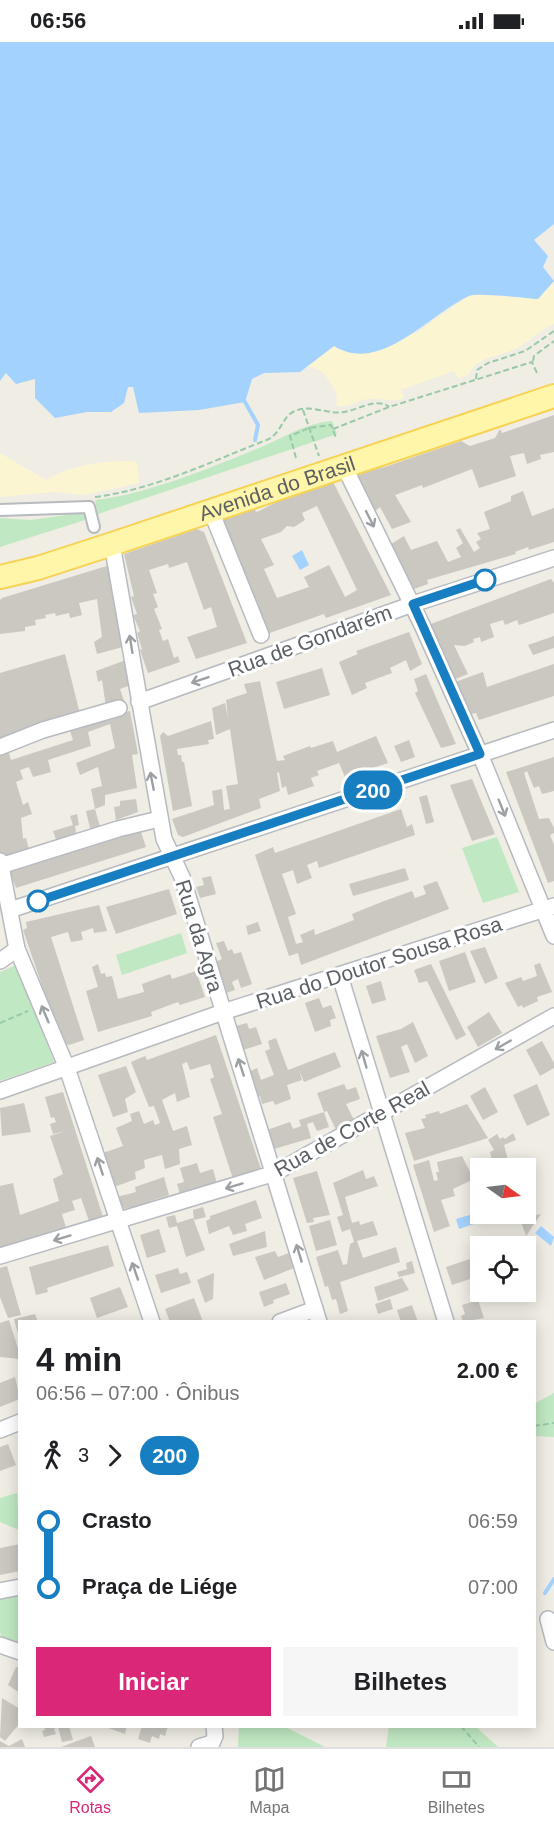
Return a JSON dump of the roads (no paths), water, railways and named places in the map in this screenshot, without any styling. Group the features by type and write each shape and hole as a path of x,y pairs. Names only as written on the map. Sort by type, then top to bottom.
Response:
{"main road":[{"name":"Avenida do Brasil","path":"0,577 38,568 112,544 554,396"}],"street":[{"path":"344,466 413,604 548,908 554,936"},
{"path":"0,510 89,507 94,527"},
{"path":"211,511 261,635"},
{"name":"Rua da Agra","path":"112,544 137,703 159,819 172,858 182,877 317,1315"},
{"name":"Rua de Gondarém","path":"137,703 413,604 554,558"},
{"path":"0,747 43,730 120,708"},
{"path":"10,910 554,730"},
{"path":"0,866 118,829 159,819"},
{"path":"0,861 17,949 68,1068 151,1320"},
{"name":"Rua do Doutor Sousa Rosa","path":"0,1091 223,1012 548,908"},
{"path":"0,961 17,949"},
{"path":"340,976 445,1320"},
{"name":"Rua de Corte Real","path":"0,1256 275,1173 554,1016"},
{"path":"291,1320 317,1315"},
{"path":"0,1430 18,1423"},
{"path":"0,1591 18,1587"},
{"path":"548,1619 554,1642"},
{"path":"0,1645 18,1651"},
{"path":"205,1745 215,1736 214,1728"}],"water":[{"path":"0,42 554,42 554,224 534,240 548,256 543,267 554,281 538,299 491,295 469,296 387,348 369,353 352,353 334,346 300,372 264,373 252,379 245,402 199,410 139,413 133,387 128,387 124,403 111,412 87,412 55,418 35,398 35,379 16,384 6,373 0,381"},
{"path":"302,550 309,565 300,570 292,556"},
{"path":"470,1215 470,1224 474,1224 459,1229 456,1219"},
{"path":"541,1226 554,1237 551,1246 535,1233"}],"waterway":[{"path":"245,402 258,425 255,440"},
{"path":"545,1593 554,1579"}]}
